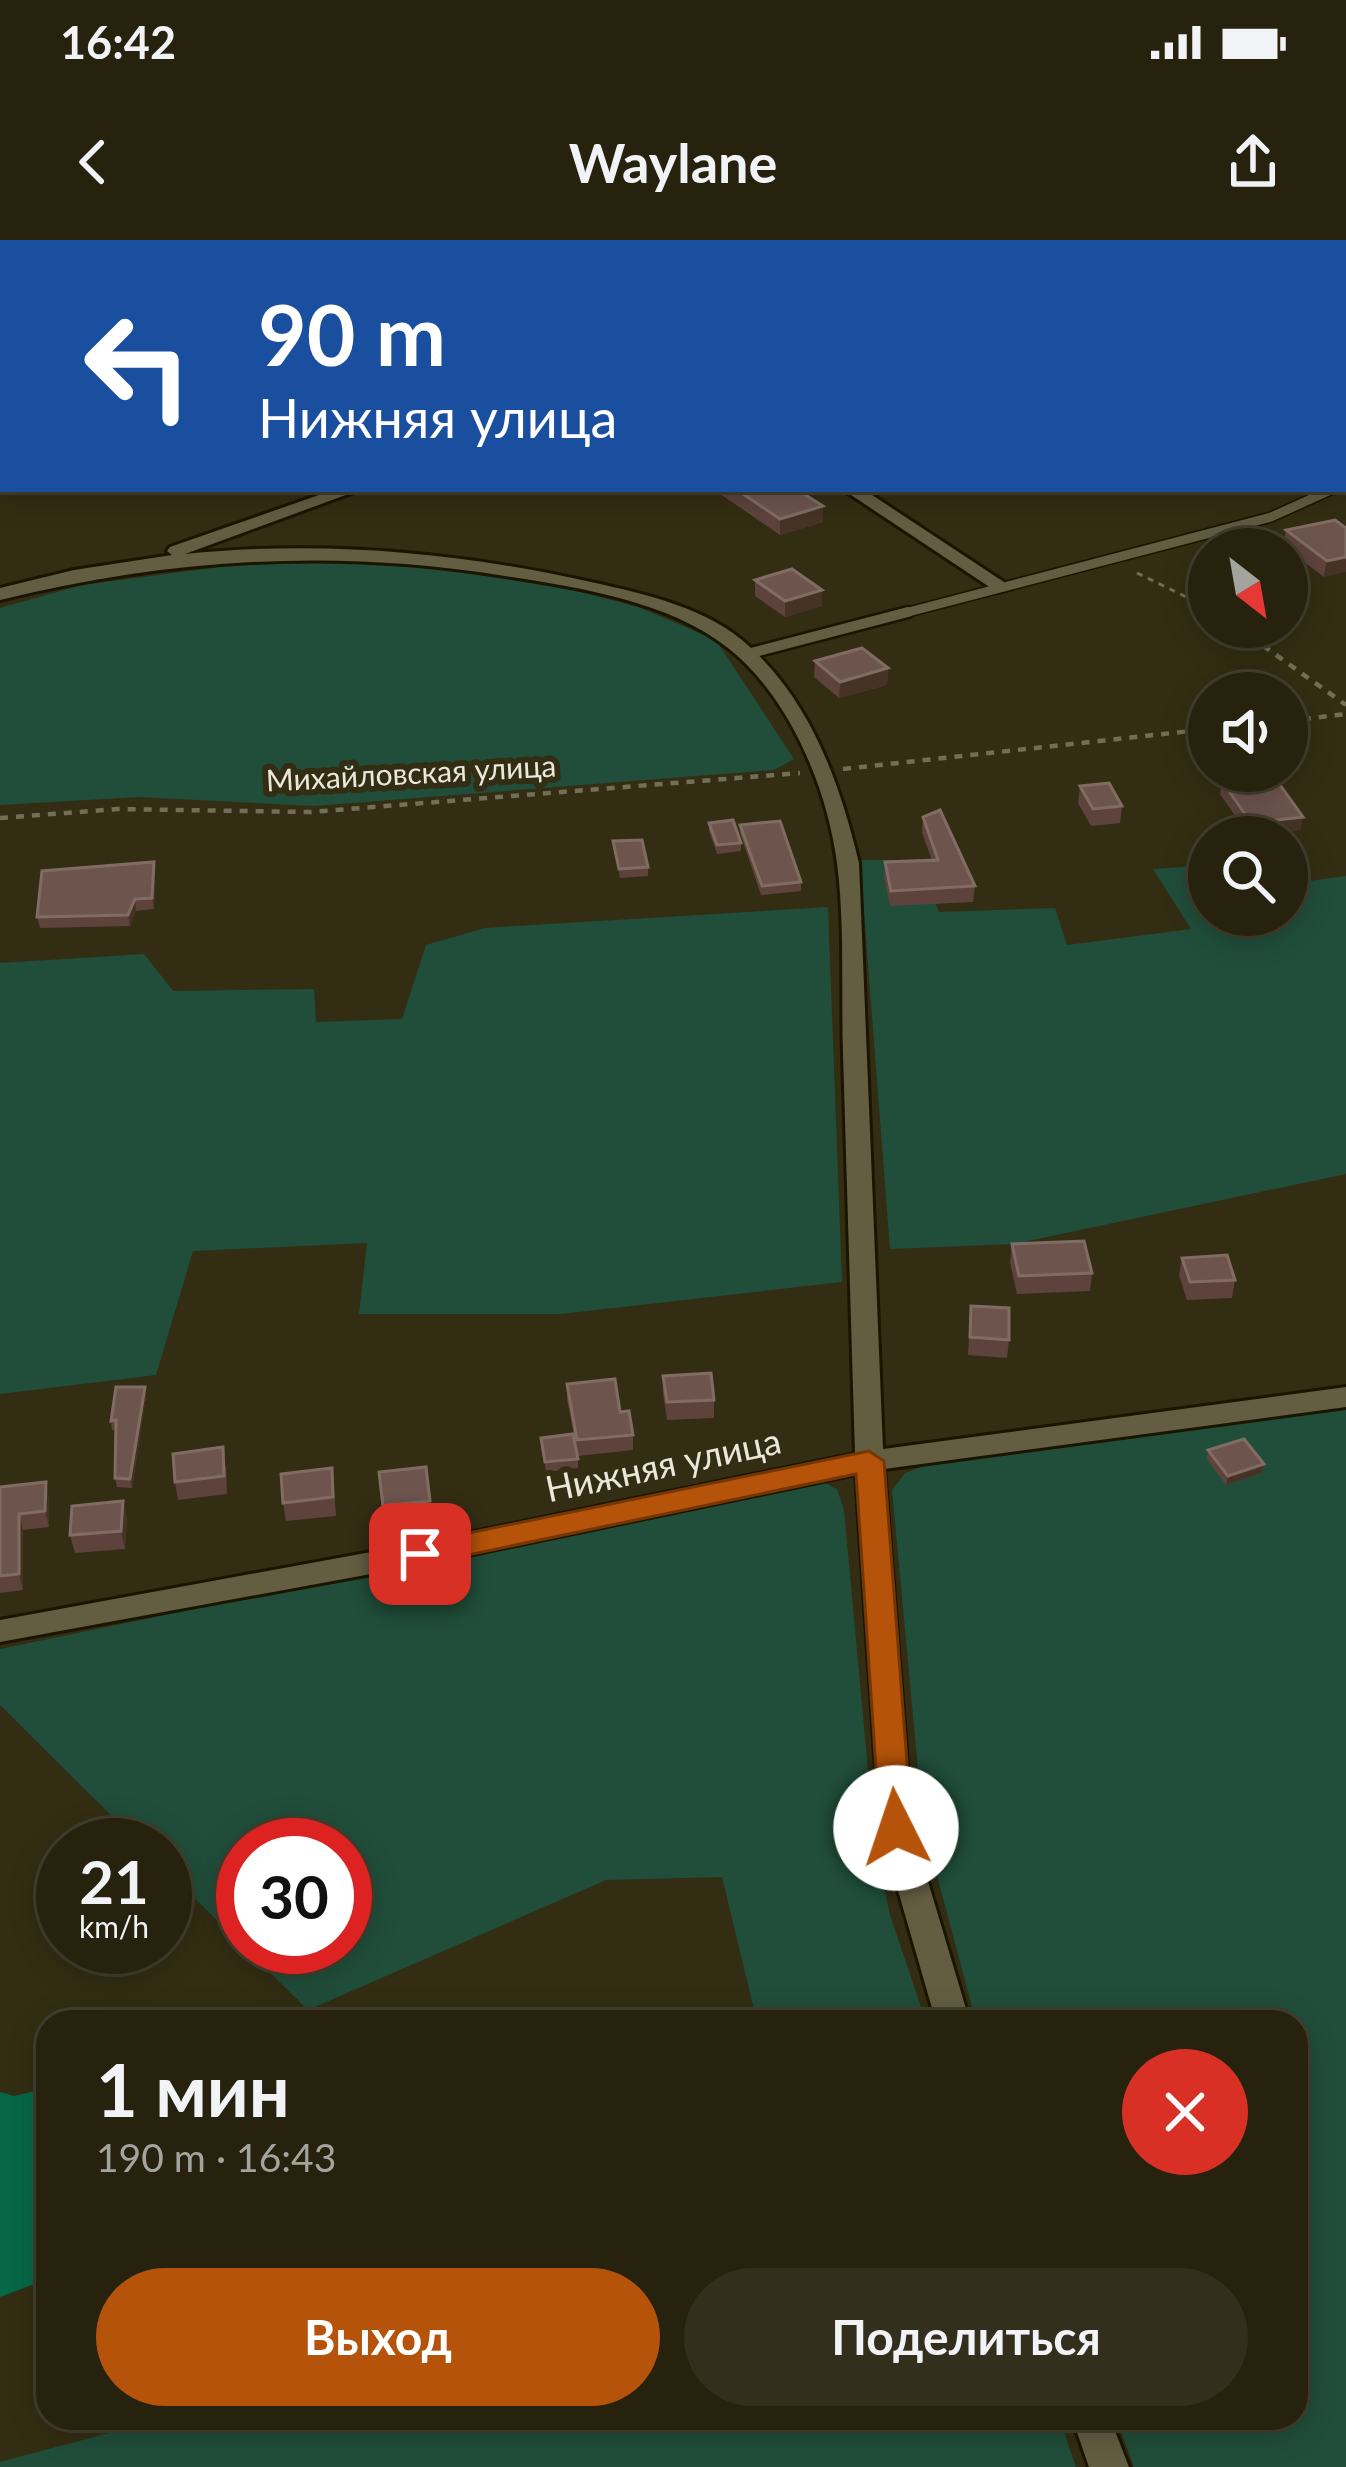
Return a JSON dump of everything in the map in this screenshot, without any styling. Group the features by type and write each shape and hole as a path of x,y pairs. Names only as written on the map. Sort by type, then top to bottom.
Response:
{"street":[{"path":"0,594 151,561 345,492"},
{"path":"856,492 1004,588"},
{"path":"151,561 290,552 406,556 526,571 649,602 726,638 747,654 824,771 848,863 869,1461 896,1828 949,2010"},
{"name":"Нижняя улица","path":"0,1630 420,1554 869,1461 1346,1397"},
{"path":"1095,2430 1108,2467"}],"lane":[{"path":"747,654 1270,517 1326,492"}],"path":[{"path":"1106,561 1188,598"},
{"path":"1266,648 1346,705"},
{"path":"1308,719 1346,714"},
{"name":"Михайловская улица","path":"0,818 118,809 310,812 824,771 1188,732"}],"green space":[{"path":"289,558 399,563 524,577 638,607 716,640 794,759 774,770 314,806 139,797 0,805 0,608 82,585"},
{"path":"860,860 918,860 939,912 1055,908 1067,945 1188,929 1188,936 1308,936 1308,881 1346,876 1346,1174 1014,1244 890,1249"},
{"path":"1188,866 1188,924 1153,869"},
{"path":"828,907 842,1282 561,1314 359,1314 367,1243 193,1251 156,1375 0,1394 0,963 144,954 173,991 314,989 316,1022 402,1019 426,945 485,928"},
{"path":"1346,1406 1346,2467 1134,2467 1120,2430 1308,2430 1308,2010 973,2010 923,1823 892,1490 905,1473 932,1463"},
{"path":"819,1480 837,1489 844,1510 875,1846 890,1915 922,2010 754,2010 722,1877 606,1880 308,2010 271,1974 372,1974 372,1818 216,1818 216,1919 192,1896 192,1818 114,1818 0,1705 0,1649"},
{"path":"36,2091 36,2284 0,2297 0,2092 14,2096"},
{"path":"120,2430 1063,2430 1076,2467 0,2467 0,2462"}],"building":[{"path":"740,492 801,492 823,506 780,519"},
{"path":"1335,520 1346,528 1346,557 1327,561 1308,547 1308,528 1296,528"},
{"path":"792,569 822,590 785,601 755,580"},
{"path":"862,648 888,668 840,682 815,661"},
{"path":"1109,783 1122,806 1093,809 1080,786"},
{"path":"1230,792 1285,792 1302,816 1246,816"},
{"path":"940,810 975,886 891,891 885,862 938,860 923,817"},
{"path":"733,820 741,843 717,845 709,823"},
{"path":"780,821 801,882 762,886 740,825"},
{"path":"642,840 648,867 619,869 613,841"},
{"path":"154,862 152,898 135,899 128,915 37,917 42,871"},
{"path":"1084,1241 1092,1273 1019,1276 1012,1244"},
{"path":"1227,1255 1235,1280 1190,1282 1182,1258"},
{"path":"971,1306 1009,1308 1009,1340 970,1337"},
{"path":"711,1373 714,1400 667,1402 663,1376"},
{"path":"615,1379 620,1412 629,1411 633,1435 577,1440 567,1384"},
{"path":"116,1387 145,1387 130,1479 115,1478 116,1420 111,1421"},
{"path":"573,1434 578,1459 545,1462 541,1438"},
{"path":"1244,1439 1264,1464 1228,1476 1208,1450"},
{"path":"223,1447 224,1476 175,1482 173,1454"},
{"path":"426,1467 430,1501 383,1506 379,1472"},
{"path":"332,1468 333,1497 283,1503 281,1474"},
{"path":"46,1482 45,1511 19,1514 19,1574 0,1576 0,1487"},
{"path":"123,1501 121,1531 70,1535 72,1506"}],"route":[{"path":"420,1554 869,1461 896,1828"}]}
